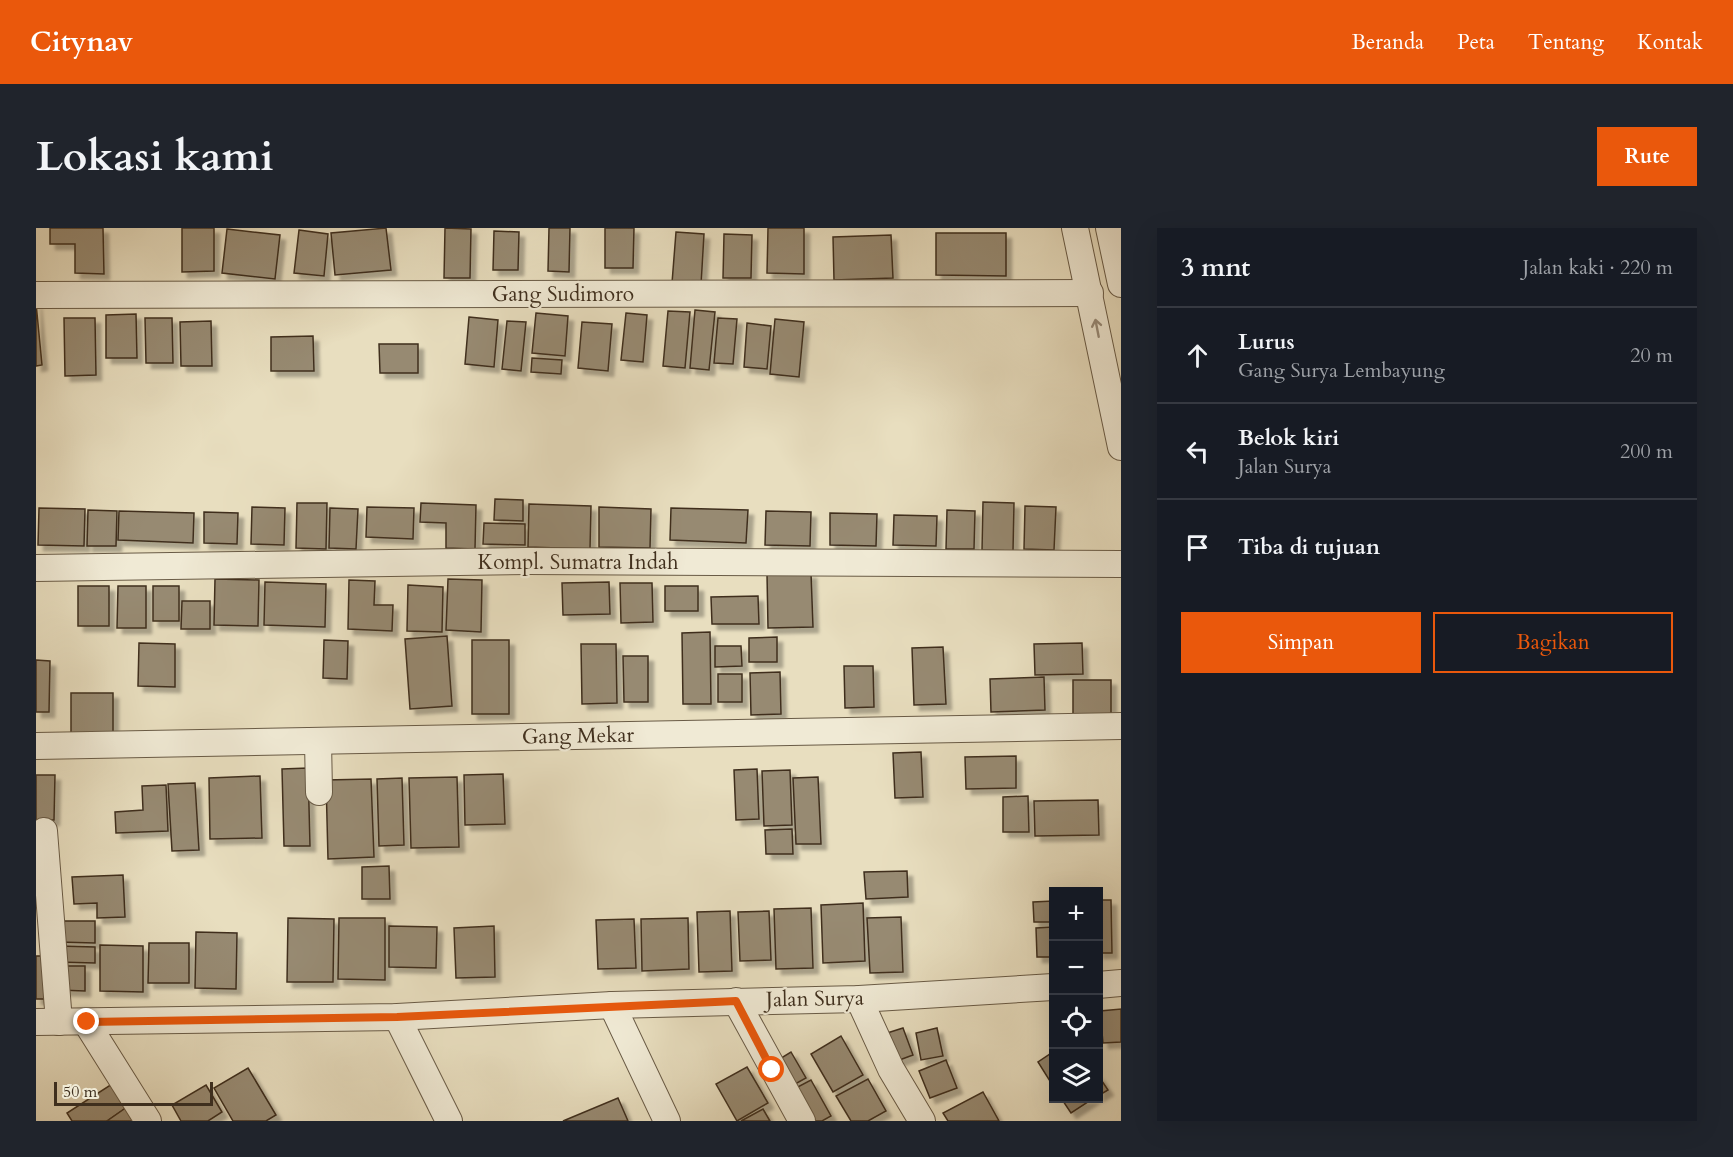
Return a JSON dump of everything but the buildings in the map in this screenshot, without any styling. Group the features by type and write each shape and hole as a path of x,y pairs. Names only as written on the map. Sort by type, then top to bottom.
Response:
{"street":[{"path":"1075,228 1120,441"},
{"path":"1109,228 1121,284"},
{"name":"Gang Sudimoro","path":"36,295 1090,293"},
{"name":"Kompl. Sumatra Indah","path":"36,568 528,561 1121,564"},
{"name":"Gang Mekar","path":"36,746 1121,726"},
{"path":"318,741 319,792"},
{"path":"44,831 48,1022"},
{"path":"1103,985 1121,983"},
{"name":"Jalan Surya","path":"48,1022 397,1017 612,1005 859,999 1049,987"},
{"path":"859,999 891,1069 922,1121"},
{"path":"736,1001 802,1121"},
{"path":"612,1005 667,1121"},
{"path":"397,1017 449,1121"},
{"path":"87,1022 148,1121"}],"route":[{"path":"87,1022 397,1017 612,1005 736,1001 772,1070"}]}
